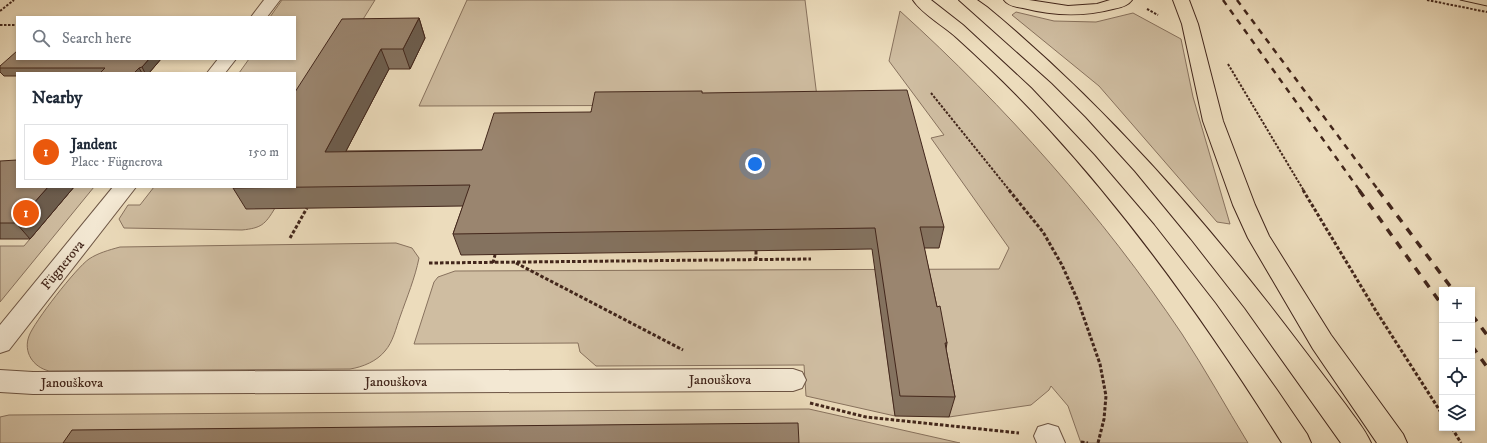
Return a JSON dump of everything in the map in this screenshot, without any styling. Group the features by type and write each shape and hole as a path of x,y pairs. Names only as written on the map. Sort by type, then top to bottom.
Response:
{"highway":[{"path":"921,0 986,55 1041,108 1086,159 1141,225 1202,305 1297,443"},
{"path":"967,0 1030,52 1084,102 1183,213 1250,298 1357,443"},
{"path":"1012,0 1048,8 1066,10 1103,8 1124,0"},
{"path":"1181,0 1190,24 1213,121 1244,205 1259,238 1322,342 1393,443"}],"street":[{"path":"260,16 272,0"},
{"path":"217,72 226,60"},
{"name":"Fügnerova","path":"0,343 124,188"},
{"name":"Janouškova","path":"0,382 348,383 793,380"}],"path":[{"path":"0,11 14,0"},
{"path":"1427,0 1487,12"},
{"path":"0,25 16,25"},
{"path":"1226,61 1376,311 1439,409"},
{"path":"931,93 1043,232 1062,265 1078,301 1100,364 1106,396 1104,419 1098,443"},
{"path":"290,238 307,208"},
{"path":"756,251 756,260"},
{"path":"493,262 495,255"},
{"path":"428,263 811,259"},
{"path":"515,262 684,351"},
{"path":"793,380 798,400 866,417 1049,440"},
{"path":"1454,431 1462,443"}],"shaded area":[{"path":"282,0 375,0 296,127 296,72 240,72 248,60 296,60 296,16 271,16"},
{"path":"467,0 805,0 818,105 419,106"},
{"path":"900,11 978,85 1051,164 1086,205 1151,290 1182,334 1248,443 1081,443 1068,406 1051,386 1049,390 1031,405 949,417 939,364 877,283 895,416 806,396 804,365 596,366 580,352 578,343 414,344 434,282 438,277 455,271 999,269 1009,248 931,138 944,135 889,61"},
{"path":"1016,12 1054,21 1096,22 1133,13 1181,39 1193,97 1230,224 1217,222 1099,86 1012,15"},
{"path":"73,188 93,188 0,302 0,246 24,246"},
{"path":"153,188 260,188 275,208 262,225 242,230 124,228 119,219 128,205 140,205"},
{"path":"396,243 412,248 419,258 411,288 394,335 385,351 378,358 360,367 350,369 49,371 38,366 28,353 27,342 32,329 66,284 89,259 112,249 120,247"},
{"path":"809,409 960,443 0,443 0,417 9,415"}],"building":[{"path":"419,18 403,49 381,49 325,152 482,150 494,113 591,112 595,92 702,91 702,93 907,90 944,227 920,227 937,307 940,306 955,397 900,396 875,228 453,234 470,185 296,187 296,90 342,19"},
{"path":"16,52 16,60 148,60 135,72 101,72 105,68 0,68 0,66"},
{"path":"16,160 16,188 47,188 16,223 0,223 0,161"},
{"path":"798,423 799,443 63,443 72,430"}],"tram line":[{"path":"1460,0 1487,6"}],"railway":[{"path":"1223,0 1360,191"},
{"path":"1237,0 1379,191"},
{"path":"1359,190 1439,301"},
{"path":"1378,190 1451,287"},
{"path":"1475,319 1487,335"},
{"path":"1475,350 1487,367"}],"place":[{"name":"Jandent","path":"26,213"}]}
